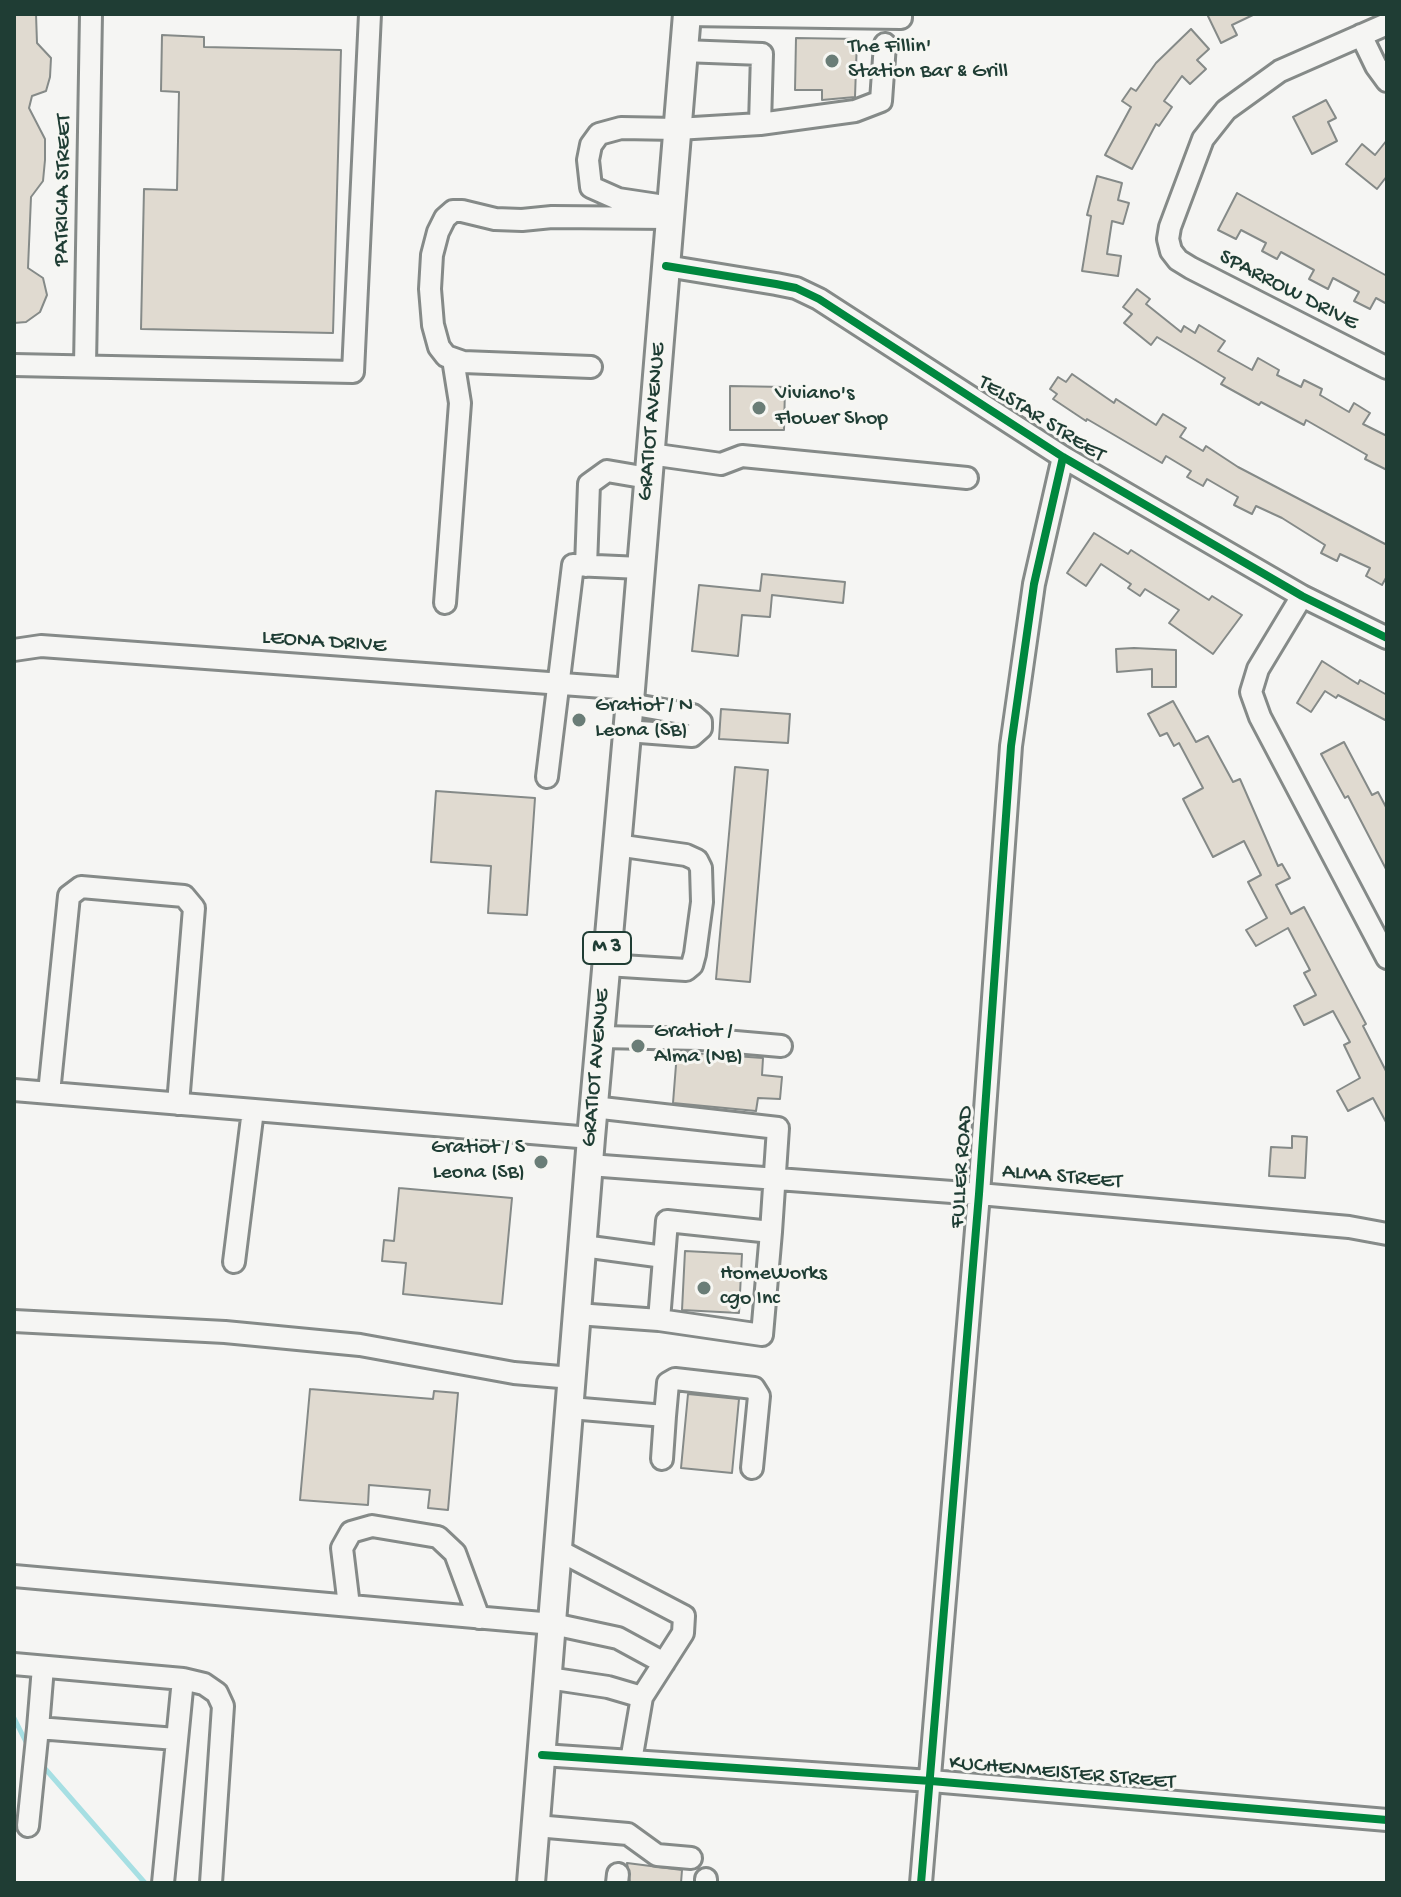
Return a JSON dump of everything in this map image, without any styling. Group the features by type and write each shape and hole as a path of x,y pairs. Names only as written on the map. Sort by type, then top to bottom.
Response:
{"main road":[{"name":"GRATIOT AVENUE","path":"531,1883 686,14"}],"street":[{"name":"PATRICIA STREET","path":"85,366 91,14"},
{"path":"14,365 353,372 370,14"},
{"path":"686,14 901,18 901,14"},
{"path":"1387,24 1361,35 1387,81"},
{"name":"SPARROW DRIVE","path":"1361,35 1280,71 1226,110 1203,139 1168,239 1171,251 1178,260 1191,268 1387,368"},
{"path":"670,213 599,193 591,187 588,160 591,145 599,134 621,128 677,129 760,124 855,111 881,101 885,44"},
{"path":"683,51 762,54 760,124"},
{"path":"591,367 463,362 446,356 439,347 433,325 430,289 432,255 445,218 453,211 495,219 522,220 670,213"},
{"name":"TELSTAR STREET","path":"666,266 796,288 819,299 1063,457 1302,596 1387,638"},
{"path":"445,603 460,403 453,359"},
{"path":"586,566 589,484 607,471 649,466 721,464 742,456 967,478"},
{"name":"FULLER ROAD","path":"921,1883 979,1194 1011,746 1034,584 1063,457"},
{"path":"547,777 573,565 641,568"},
{"path":"1302,596 1258,669 1251,692 1260,717 1387,958"},
{"name":"LEONA DRIVE","path":"14,650 41,646 559,685 630,696 693,715 701,722 701,728 692,736 627,731"},
{"path":"606,965 686,970 692,965 695,954 702,902 701,868 697,860 686,855 616,845"},
{"path":"49,1093 69,896 81,887 184,896 194,908 178,1104"},
{"path":"599,1037 701,1039 781,1046"},
{"path":"14,1090 591,1138"},
{"path":"577,1314 659,1320 762,1335 771,1232 778,1128 593,1107"},
{"path":"234,1262 253,1110"},
{"name":"ALMA STREET","path":"589,1165 979,1194 1349,1227 1387,1234"},
{"path":"659,1320 667,1221 771,1232"},
{"path":"583,1246 664,1257"},
{"path":"14,1321 225,1332 345,1343 514,1373 572,1378"},
{"path":"662,1459 668,1383 675,1379 754,1388 759,1396 752,1468"},
{"path":"570,1408 665,1416"},
{"path":"349,1606 342,1548 351,1532 372,1526 438,1537 455,1553 479,1618"},
{"path":"558,1550 684,1616 683,1633 642,1697 631,1761"},
{"path":"14,1576 553,1624 618,1638 664,1663"},
{"path":"14,1664 183,1679 204,1684 217,1693 223,1706 211,1883"},
{"path":"28,1826 43,1667"},
{"path":"548,1678 608,1687 642,1697"},
{"path":"163,1883 183,1679"},
{"path":"38,1728 176,1739"},
{"name":"KUCHENMEISTER STREET","path":"542,1755 931,1781 1387,1820"},
{"path":"536,1826 628,1834 657,1855 691,1858"}],"building":[{"path":"14,14 36,14 37,43 51,58 46,91 32,96 29,108 45,139 45,160 43,181 31,197 28,268 43,278 47,295 40,312 26,322 14,323"},
{"path":"1207,14 1255,14 1232,25 1237,35 1221,43"},
{"path":"1191,29 1209,49 1197,60 1206,69 1190,84 1182,76 1164,101 1172,107 1159,126 1156,124 1132,169 1105,155 1131,107 1122,101 1131,88 1136,91 1156,63"},
{"path":"162,35 204,37 204,47 341,50 333,333 141,329 144,189 177,190 179,92 161,91"},
{"path":"796,38 857,39 855,97 822,100 822,90 795,90"},
{"path":"1326,100 1336,118 1328,122 1337,141 1312,154 1293,117"},
{"path":"1387,140 1387,176 1377,189 1346,164 1362,144 1375,155"},
{"path":"1097,176 1122,183 1118,200 1129,203 1123,224 1112,221 1107,254 1121,256 1118,276 1082,271 1091,216 1087,215"},
{"path":"1237,193 1387,276 1387,304 1376,298 1370,309 1354,301 1359,292 1333,278 1328,289 1309,279 1314,270 1281,252 1277,259 1262,251 1266,243 1241,230 1236,239 1218,230"},
{"path":"1137,289 1150,299 1146,304 1181,332 1184,326 1195,333 1199,325 1225,341 1218,351 1252,370 1258,358 1279,370 1277,375 1301,387 1304,380 1322,389 1320,395 1349,412 1354,403 1370,413 1363,424 1387,436 1387,470 1306,420 1304,425 1221,384 1225,378 1157,337 1151,345 1124,323 1132,314 1123,307"},
{"path":"1072,374 1114,403 1116,399 1156,425 1163,414 1186,428 1180,437 1203,451 1206,446 1238,467 1387,545 1387,576 1382,585 1366,576 1370,568 1340,554 1337,561 1321,553 1325,545 1282,518 1256,506 1252,514 1234,505 1238,497 1207,479 1203,486 1187,477 1191,471 1166,456 1162,463 1053,399 1057,394 1050,389 1058,377 1066,382"},
{"path":"730,386 785,387 784,430 730,430"},
{"path":"1094,533 1128,554 1131,550 1209,600 1212,596 1242,615 1213,654 1169,623 1179,610 1145,589 1140,596 1128,588 1131,584 1101,564 1086,586 1067,573"},
{"path":"762,574 845,582 843,603 772,595 770,617 742,615 738,656 692,651 699,585 760,591"},
{"path":"1116,649 1176,650 1176,687 1152,687 1152,669 1117,672"},
{"path":"1322,661 1358,684 1360,680 1387,695 1387,721 1325,691 1311,712 1297,703"},
{"path":"1173,701 1196,742 1208,736 1233,782 1240,779 1278,866 1282,864 1290,878 1276,885 1291,914 1304,907 1366,1024 1363,1026 1387,1073 1387,1124 1373,1098 1348,1111 1337,1091 1360,1078 1344,1045 1350,1042 1333,1011 1304,1025 1294,1006 1316,995 1304,973 1310,970 1288,928 1256,946 1246,930 1267,918 1248,882 1261,875 1244,841 1213,857 1183,799 1203,788 1179,743 1174,746 1167,733 1160,736 1148,714"},
{"path":"721,709 790,714 788,743 719,739"},
{"path":"1344,742 1372,795 1378,792 1387,809 1387,871 1348,796 1345,798 1321,754"},
{"path":"735,767 768,770 750,982 716,979"},
{"path":"436,791 535,798 527,915 488,913 491,866 431,862"},
{"path":"677,1052 763,1058 762,1075 782,1077 780,1099 758,1098 756,1111 673,1103"},
{"path":"1292,1136 1307,1137 1305,1178 1269,1176 1271,1147 1292,1148"},
{"path":"399,1188 512,1198 502,1304 403,1294 406,1263 382,1261 384,1240 394,1241"},
{"path":"685,1251 742,1254 739,1313 682,1310"},
{"path":"310,1389 433,1399 434,1391 458,1393 448,1510 428,1508 430,1490 369,1485 368,1505 300,1500"},
{"path":"688,1394 739,1399 732,1473 681,1468"},
{"path":"627,1863 682,1870 681,1883 630,1883"}],"waterway":[{"path":"14,1718 28,1746"},
{"path":"41,1764 145,1883"}],"cycle path":[{"path":"666,266 796,288 819,299 1063,457 1302,596 1387,638"},
{"path":"921,1883 979,1194 1011,746 1034,584 1063,457"},
{"path":"542,1755 931,1781 1387,1820"}],"place":[{"name":"The Fillin' Station Bar & Grill","path":"832,61"},
{"name":"Viviano's Flower Shop","path":"759,408"},
{"name":"Gratiot / N Leona (SB)","path":"579,720"},
{"name":"Gratiot / Alma (NB)","path":"638,1046"},
{"name":"Gratiot / S Leona (SB)","path":"541,1162"},
{"name":"HomeWorks cgo Inc","path":"704,1288"}]}
